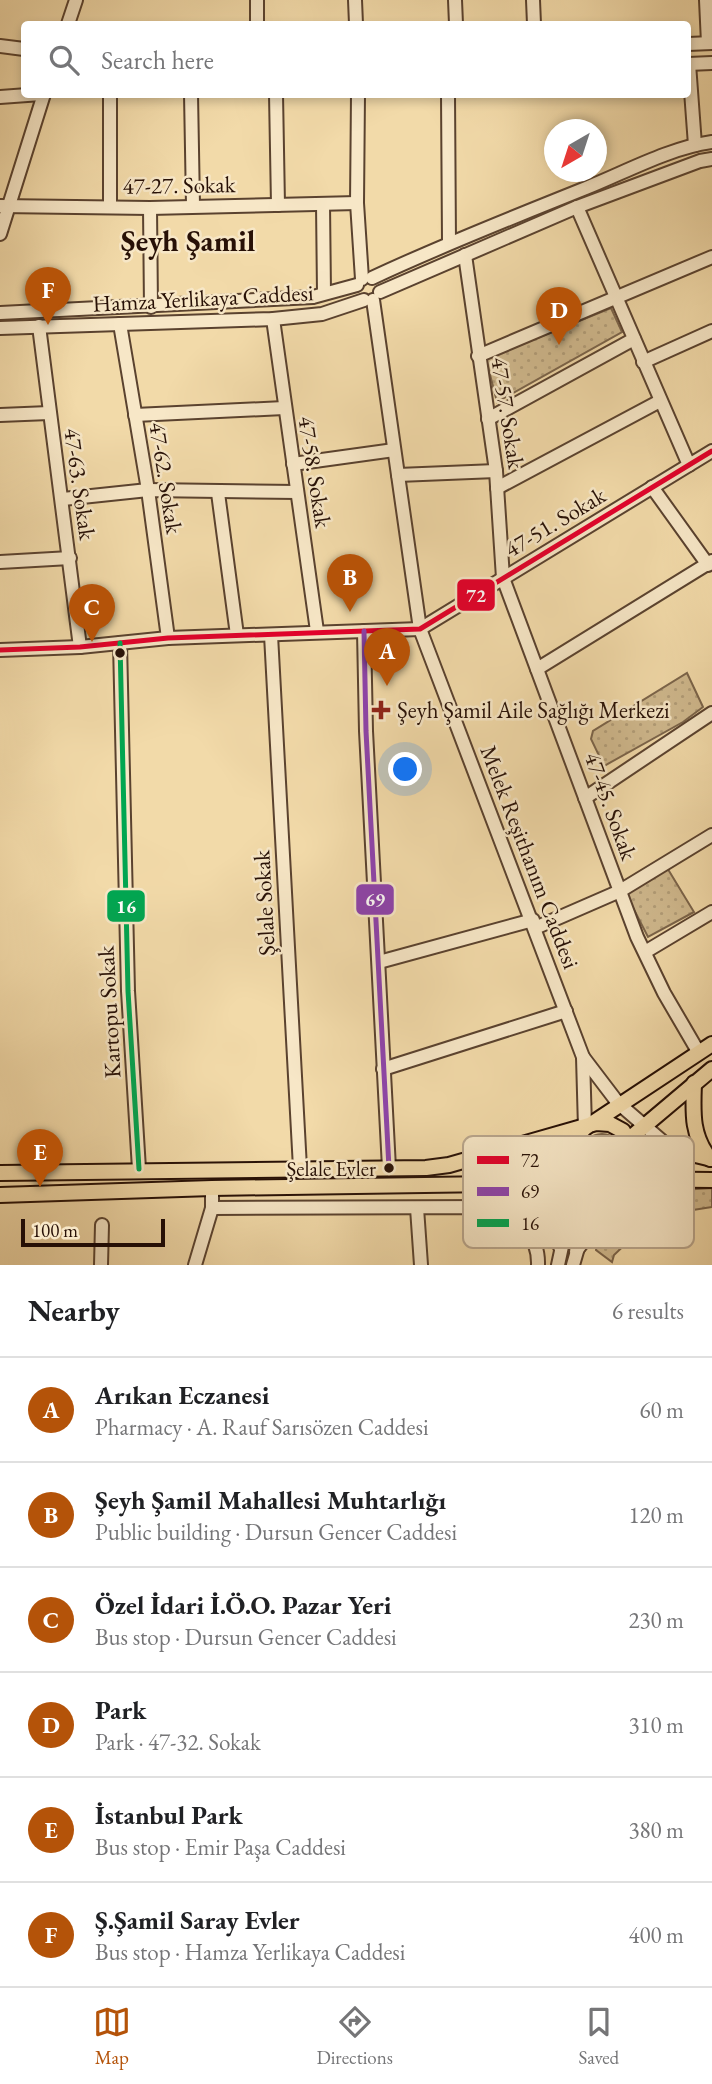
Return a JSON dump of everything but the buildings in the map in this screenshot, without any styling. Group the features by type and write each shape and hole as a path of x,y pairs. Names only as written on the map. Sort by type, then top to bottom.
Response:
{"main road":[{"path":"577,1136 618,1103 712,1044"},
{"path":"632,1136 712,1069"},
{"path":"694,1083 694,1126 702,1149 711,1159"},
{"path":"544,1136 598,1123 610,1124 626,1136"},
{"path":"694,1154 711,1159"},
{"path":"0,1173 139,1169 389,1168 449,1165 463,1161"},
{"path":"694,1180 712,1180"},
{"path":"0,1195 463,1184"}],"street":[{"path":"69,21 76,0"},
{"path":"257,0 257,21"},
{"path":"355,0 356,21"},
{"path":"455,0 456,21"},
{"path":"533,0 534,21"},
{"path":"691,44 710,43 706,0"},
{"path":"0,46 21,49"},
{"path":"691,64 712,64"},
{"path":"0,97 21,96"},
{"path":"0,234 5,205 42,98"},
{"path":"110,98 110,206"},
{"path":"191,98 193,205"},
{"path":"276,98 278,205"},
{"path":"358,98 358,204 363,280 357,293 372,297 378,283 363,280"},
{"path":"448,98 449,242"},
{"path":"691,98 695,145"},
{"name":"Hamza Yerlikaya Caddesi","path":"0,313 313,297 363,280 449,242 695,145 712,142"},
{"name":"Hamza Yerlikaya Caddesi","path":"0,328 273,319 322,314 372,297 577,207 700,161 712,159"},
{"path":"323,204 324,293"},
{"name":"47-27. Sokak","path":"5,205 150,208 193,205 358,204"},
{"path":"577,207 689,465"},
{"path":"150,208 150,307"},
{"name":"47-57. Sokak","path":"465,255 496,471 503,578"},
{"path":"478,356 712,257"},
{"name":"Melek Reşithanım Caddesi","path":"372,297 420,629 583,1057 618,1103 656,1136"},
{"name":"47-58. Sokak","path":"273,319 317,631"},
{"name":"47-62. Sokak","path":"120,324 148,490 167,638"},
{"name":"47-63. Sokak","path":"38,326 63,499 80,648"},
{"path":"643,362 712,331"},
{"path":"488,419 634,339"},
{"path":"497,488 660,401"},
{"path":"135,415 284,408"},
{"path":"0,415 49,413"},
{"path":"293,464 394,450"},
{"name":"47-51. Sokak","path":"420,629 712,451"},
{"path":"398,475 496,471"},
{"path":"537,669 710,563 652,487"},
{"path":"63,499 148,490 297,492"},
{"path":"218,493 237,635"},
{"path":"0,562 70,558"},
{"name":"47-45. Sokak","path":"503,578 645,953 699,1053"},
{"path":"0,650 80,648 167,638 420,629"},
{"path":"365,631 389,1168"},
{"name":"Şelale Sokak","path":"271,635 300,1168"},
{"name":"Kartopu Sokak","path":"120,643 128,991 139,1169"},
{"path":"585,798 712,713"},
{"path":"379,962 534,924 620,891 712,835"},
{"path":"645,953 712,912"},
{"path":"383,1069 566,1011"},
{"name":"Melek Reşithanım Caddesi","path":"583,1057 585,1128"},
{"path":"195,1265 212,1208 212,1188"},
{"path":"212,1208 463,1206"},
{"path":"416,1208 421,1265"},
{"path":"102,1226 102,1265"},
{"path":"573,1265 577,1248"},
{"path":"576,1251 579,1248"},
{"path":"558,1265 561,1250"}],"shaded area":[{"path":"611,308 622,332 497,402 486,359"},
{"path":"687,673 703,707 683,722 604,766 591,739 593,731"},
{"path":"666,866 694,912 648,937 625,892"},
{"path":"712,1188 712,1207 694,1210 694,1189"},
{"path":"621,1248 614,1255 612,1262 596,1250"}],"transit line":[{"name":"72","path":"0,650 80,647 168,638 420,629 712,451"},
{"name":"69","path":"364,631 366,731 389,1168"},
{"name":"16","path":"120,643 128,991 139,1169"}],"place":[{"name":"Ş.Şamil Saray Evler","path":"48,325"},
{"name":"Park","path":"559,345"},
{"name":"Şeyh Şamil Mahallesi Muhtarlığı","path":"350,612"},
{"name":"Özel İdari İ.Ö.O. Pazar Yeri","path":"92,642"},
{"name":"Arıkan Eczanesi","path":"387,686"},
{"name":"Şeyh Şamil Aile Sağlığı Merkezi","path":"381,710"},
{"name":"Şelale Evler","path":"389,1168"},
{"name":"İstanbul Park","path":"40,1187"}],"district":[{"name":"Şeyh Şamil","path":"188,241"}]}
